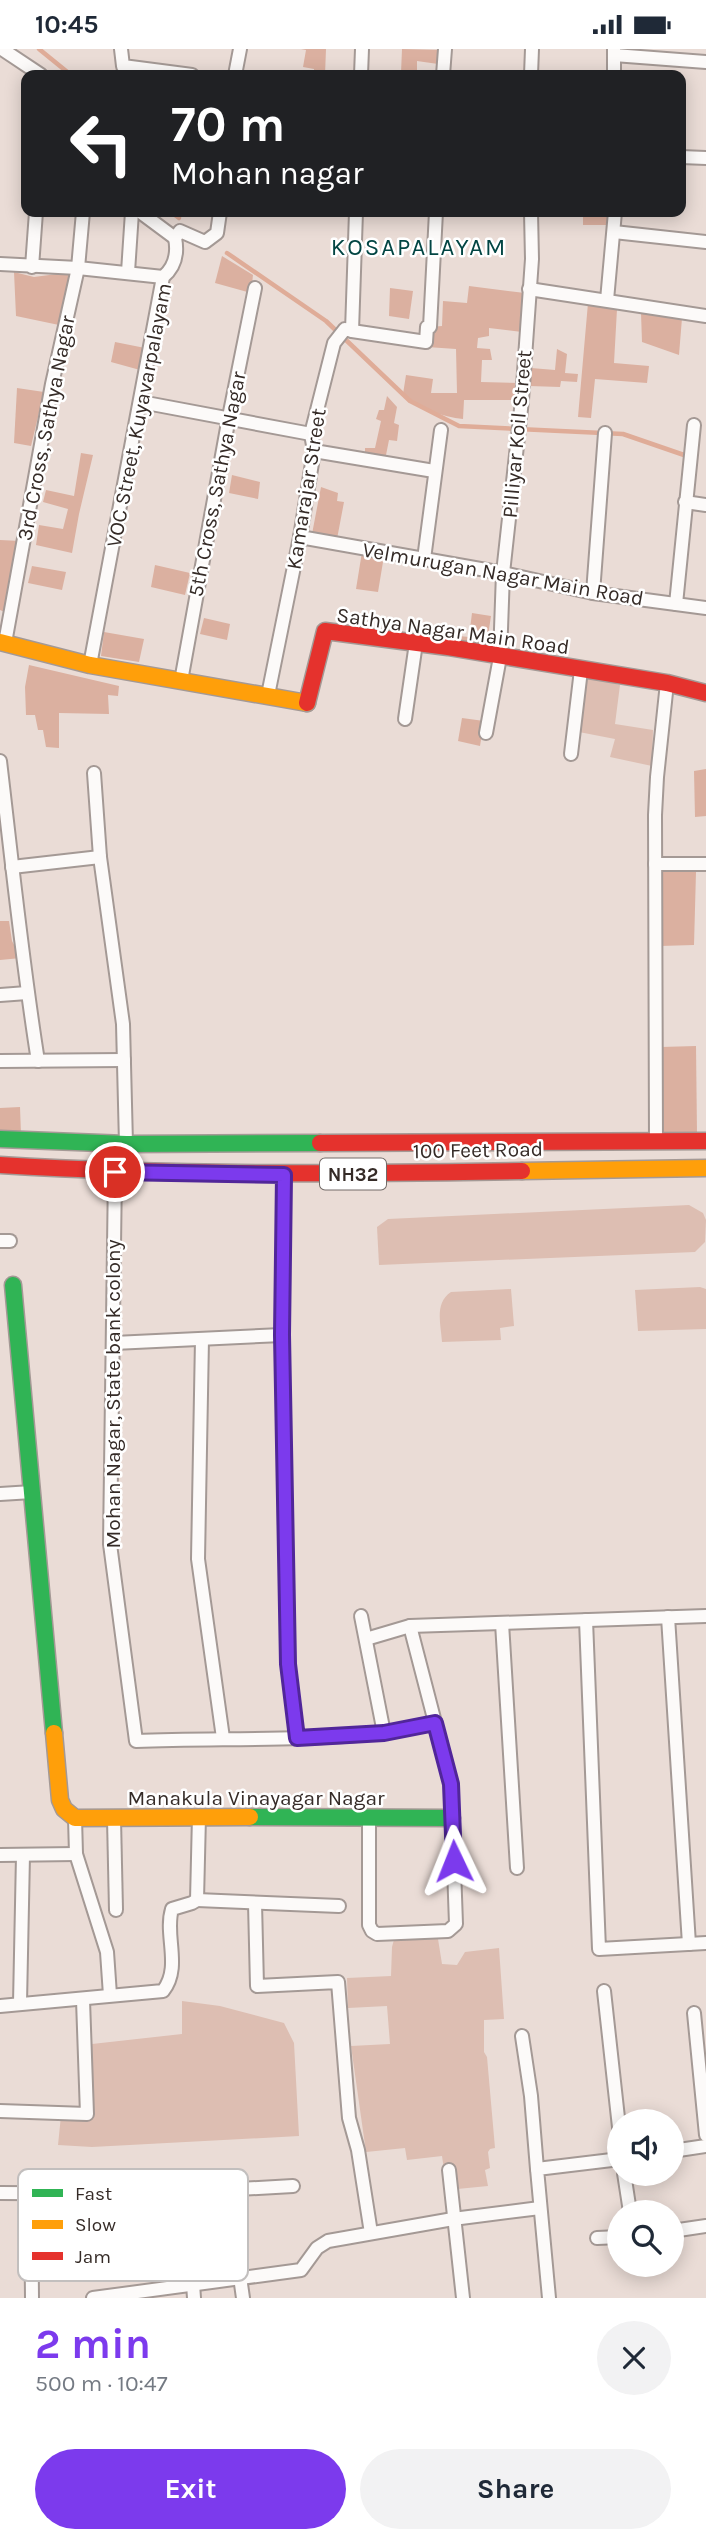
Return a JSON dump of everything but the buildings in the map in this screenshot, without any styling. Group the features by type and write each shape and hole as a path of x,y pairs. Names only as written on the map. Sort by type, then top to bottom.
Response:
{"main road":[{"name":"Sathya Nagar Main Road","path":"3,642 90,665 307,703 326,631 667,683 706,693"},
{"name":"100 Feet Road","path":"0,1139 126,1145 706,1141"},
{"name":"100 Feet Road","path":"0,1165 115,1172 284,1175 706,1168"},
{"path":"13,1285 7,1304 32,1492 61,1800 70,1813"},
{"name":"Manakula Vinayagar Nagar","path":"70,1813 114,1819 199,1816 452,1818"}],"street":[{"path":"2,49 34,70"},
{"path":"121,49 123,66 144,70"},
{"path":"236,70 240,49"},
{"path":"361,70 362,49"},
{"path":"443,70 445,49"},
{"path":"531,70 532,49"},
{"path":"614,70 614,52 706,62"},
{"path":"686,157 706,158"},
{"path":"32,267 36,217"},
{"name":"3rd Cross, Sathya Nagar","path":"3,642 52,384 78,268 83,217"},
{"path":"128,272 132,217"},
{"path":"147,217 175,238 180,230 205,242 217,233 219,217"},
{"path":"356,217 349,330 426,342 427,327 430,327 436,217"},
{"name":"Pilliyar Koil Street","path":"486,733 500,657 503,573 518,436 532,259 531,217"},
{"path":"607,300 614,217"},
{"path":"614,232 706,242"},
{"name":"VOC Street, Kuyavarpalayam","path":"90,665 163,277 172,270 177,247 175,238"},
{"path":"0,264 78,268 163,277"},
{"name":"5th Cross, Sathya Nagar","path":"181,681 255,288"},
{"path":"529,289 706,317"},
{"name":"Kamarajar Street","path":"268,695 300,537 314,451 311,434 334,343 349,330"},
{"path":"141,402 311,434"},
{"path":"676,604 694,425"},
{"path":"424,559 441,430"},
{"path":"593,593 605,433"},
{"path":"314,451 434,471"},
{"path":"685,502 706,505"},
{"name":"Velmurugan Nagar Main Road","path":"300,537 503,573 593,593 706,608"},
{"path":"405,719 416,643"},
{"path":"571,754 581,670"},
{"path":"656,1142 656,781 667,683"},
{"path":"0,763 18,928 25,957 27,993 38,1061"},
{"path":"94,773 100,857 123,1024 126,1145"},
{"path":"12,867 100,857"},
{"path":"655,864 706,864"},
{"path":"0,995 27,993"},
{"path":"0,1061 124,1060"},
{"name":"Mohan Nagar, State bank colony","path":"115,1172 110,1544 136,1741 223,1738"},
{"path":"284,1175 282,1335 288,1664 297,1738"},
{"path":"114,1343 282,1335"},
{"path":"202,1339 198,1559 223,1738 297,1738 384,1733 435,1723"},
{"path":"0,1494 32,1492"},
{"path":"361,1616 384,1733"},
{"path":"366,1639 410,1626 706,1616"},
{"path":"668,1617 689,1944"},
{"path":"586,1620 599,1949 706,1943"},
{"path":"502,1623 517,1868"},
{"path":"369,1819 369,1925 372,1931 377,1934 448,1931 454,1928 451,1784 410,1626"},
{"path":"70,1813 76,1854 107,1952 110,1995"},
{"path":"197,1900 199,1816"},
{"path":"114,1819 116,1910"},
{"path":"0,1855 76,1854"},
{"path":"20,2003 23,1855"},
{"path":"0,2006 163,1991 167,1986 172,1964 172,1909 197,1900 339,1906"},
{"path":"255,1903 257,1986 338,1982 349,2118 358,2150 371,2233"},
{"path":"604,1991 617,2109"},
{"path":"0,2111 87,2114 83,2000"},
{"path":"694,2013 706,2135"},
{"path":"523,2036 549,2298"},
{"path":"684,2149 706,2146"},
{"path":"537,2169 607,2160"},
{"path":"449,2170 463,2298"},
{"path":"248,2188 292,2186"},
{"path":"0,2193 18,2194"},
{"path":"248,2276 301,2270 317,2248 328,2241 453,2218 540,2208"},
{"path":"684,2229 706,2226"},
{"path":"597,2238 607,2238"},
{"path":"93,2298 213,2281"},
{"path":"193,2284 194,2298"}],"shaded area":[{"path":"301,49 326,49 325,70 303,67 306,50"},
{"path":"402,49 441,50 438,64 417,61 417,70 401,70"},
{"path":"583,217 612,217 612,225 583,225"},
{"path":"222,256 253,275 251,293 215,283"},
{"path":"14,272 34,277 72,272 59,325 16,316"},
{"path":"469,286 525,293 522,332 489,328 489,336 478,338 477,348 490,349 492,360 482,360 481,382 519,383 518,400 464,400 463,419 431,411 403,394 406,375 433,379 431,393 457,393 456,349 427,347 430,327 442,326 443,301 467,303"},
{"path":"390,288 413,291 409,319 389,316"},
{"path":"588,303 617,309 614,363 649,366 647,383 595,379 591,418 578,417"},
{"path":"641,313 682,318 679,355 642,342"},
{"path":"115,342 145,348 140,370 111,362"},
{"path":"557,349 567,354 565,373 578,374 577,382 561,381 560,387 529,386 531,368 555,370"},
{"path":"17,388 44,392 31,446 14,443"},
{"path":"387,396 397,407 394,423 399,425 397,441 389,440 385,460 365,457 365,448 375,448 381,421 376,419 379,410 384,410"},
{"path":"81,453 93,455 72,553 36,545 39,525 63,529 68,509 43,502 46,490 74,496"},
{"path":"232,475 260,482 258,499 229,493"},
{"path":"321,487 338,493 337,501 344,502 337,539 312,534"},
{"path":"0,540 20,541 7,613 0,610"},
{"path":"362,552 384,556 378,592 356,589"},
{"path":"155,565 190,573 185,595 151,587"},
{"path":"32,566 66,572 62,590 28,583"},
{"path":"472,613 491,616 486,649 458,646 459,636 469,637"},
{"path":"204,618 230,624 227,640 200,634"},
{"path":"104,632 144,639 139,662 101,656"},
{"path":"29,665 119,686 118,696 108,695 109,714 59,713 59,748 46,747 43,730 38,730 35,715 26,715 25,687"},
{"path":"584,676 620,685 615,724 653,730 652,766 610,757 615,739 579,732"},
{"path":"462,718 484,721 480,746 458,741"},
{"path":"706,769 706,816 695,817 694,771"},
{"path":"659,872 696,872 694,945 660,946"},
{"path":"0,921 9,921 12,941 21,958 0,960"},
{"path":"696,1046 697,1134 662,1132 661,1047"},
{"path":"20,1107 21,1135 0,1134 0,1108"},
{"path":"689,1205 703,1213 706,1220 705,1242 695,1252 379,1265 377,1227 388,1219"},
{"path":"511,1289 514,1326 500,1328 501,1340 442,1342 440,1308 451,1292"},
{"path":"706,1289 706,1329 638,1331 635,1290"},
{"path":"395,1936 403,1940 438,1939 442,1964 457,1965 465,1952 499,1948 504,2019 484,2020 484,2052 487,2057 495,2148 488,2152 490,2168 485,2170 488,2186 447,2190 442,2156 407,2160 405,2148 366,2152 351,2046 390,2044 387,2006 348,2008 347,1978 391,1976"},
{"path":"182,2001 220,2006 284,2023 294,2043 299,2136 92,2147 58,2145 62,2106 94,2107 90,2056 92,2044 182,2034"}],"waterway":[{"path":"39,49 65,70"},
{"path":"227,253 326,321 410,401 459,426 623,434 684,455"}],"traffic: fast":[{"path":"0,1139 126,1144 320,1143"},
{"path":"13,1285 54,1733"},
{"path":"250,1817 452,1818"}],"traffic: slow":[{"path":"0,642 90,665 307,703"},
{"path":"522,1171 706,1168"},
{"path":"54,1733 60,1800 64,1809 75,1818 250,1817"}],"traffic: jam":[{"path":"307,703 325,631 448,647 667,683 706,693"},
{"path":"320,1143 706,1141"},
{"path":"0,1165 196,1173 522,1171"}],"district":[{"name":"KOSAPALAYAM","path":"419,247"}],"route":[{"path":"115,1172 284,1175 282,1335 288,1664 297,1738 384,1733 435,1723 451,1784 454,1861"}]}
